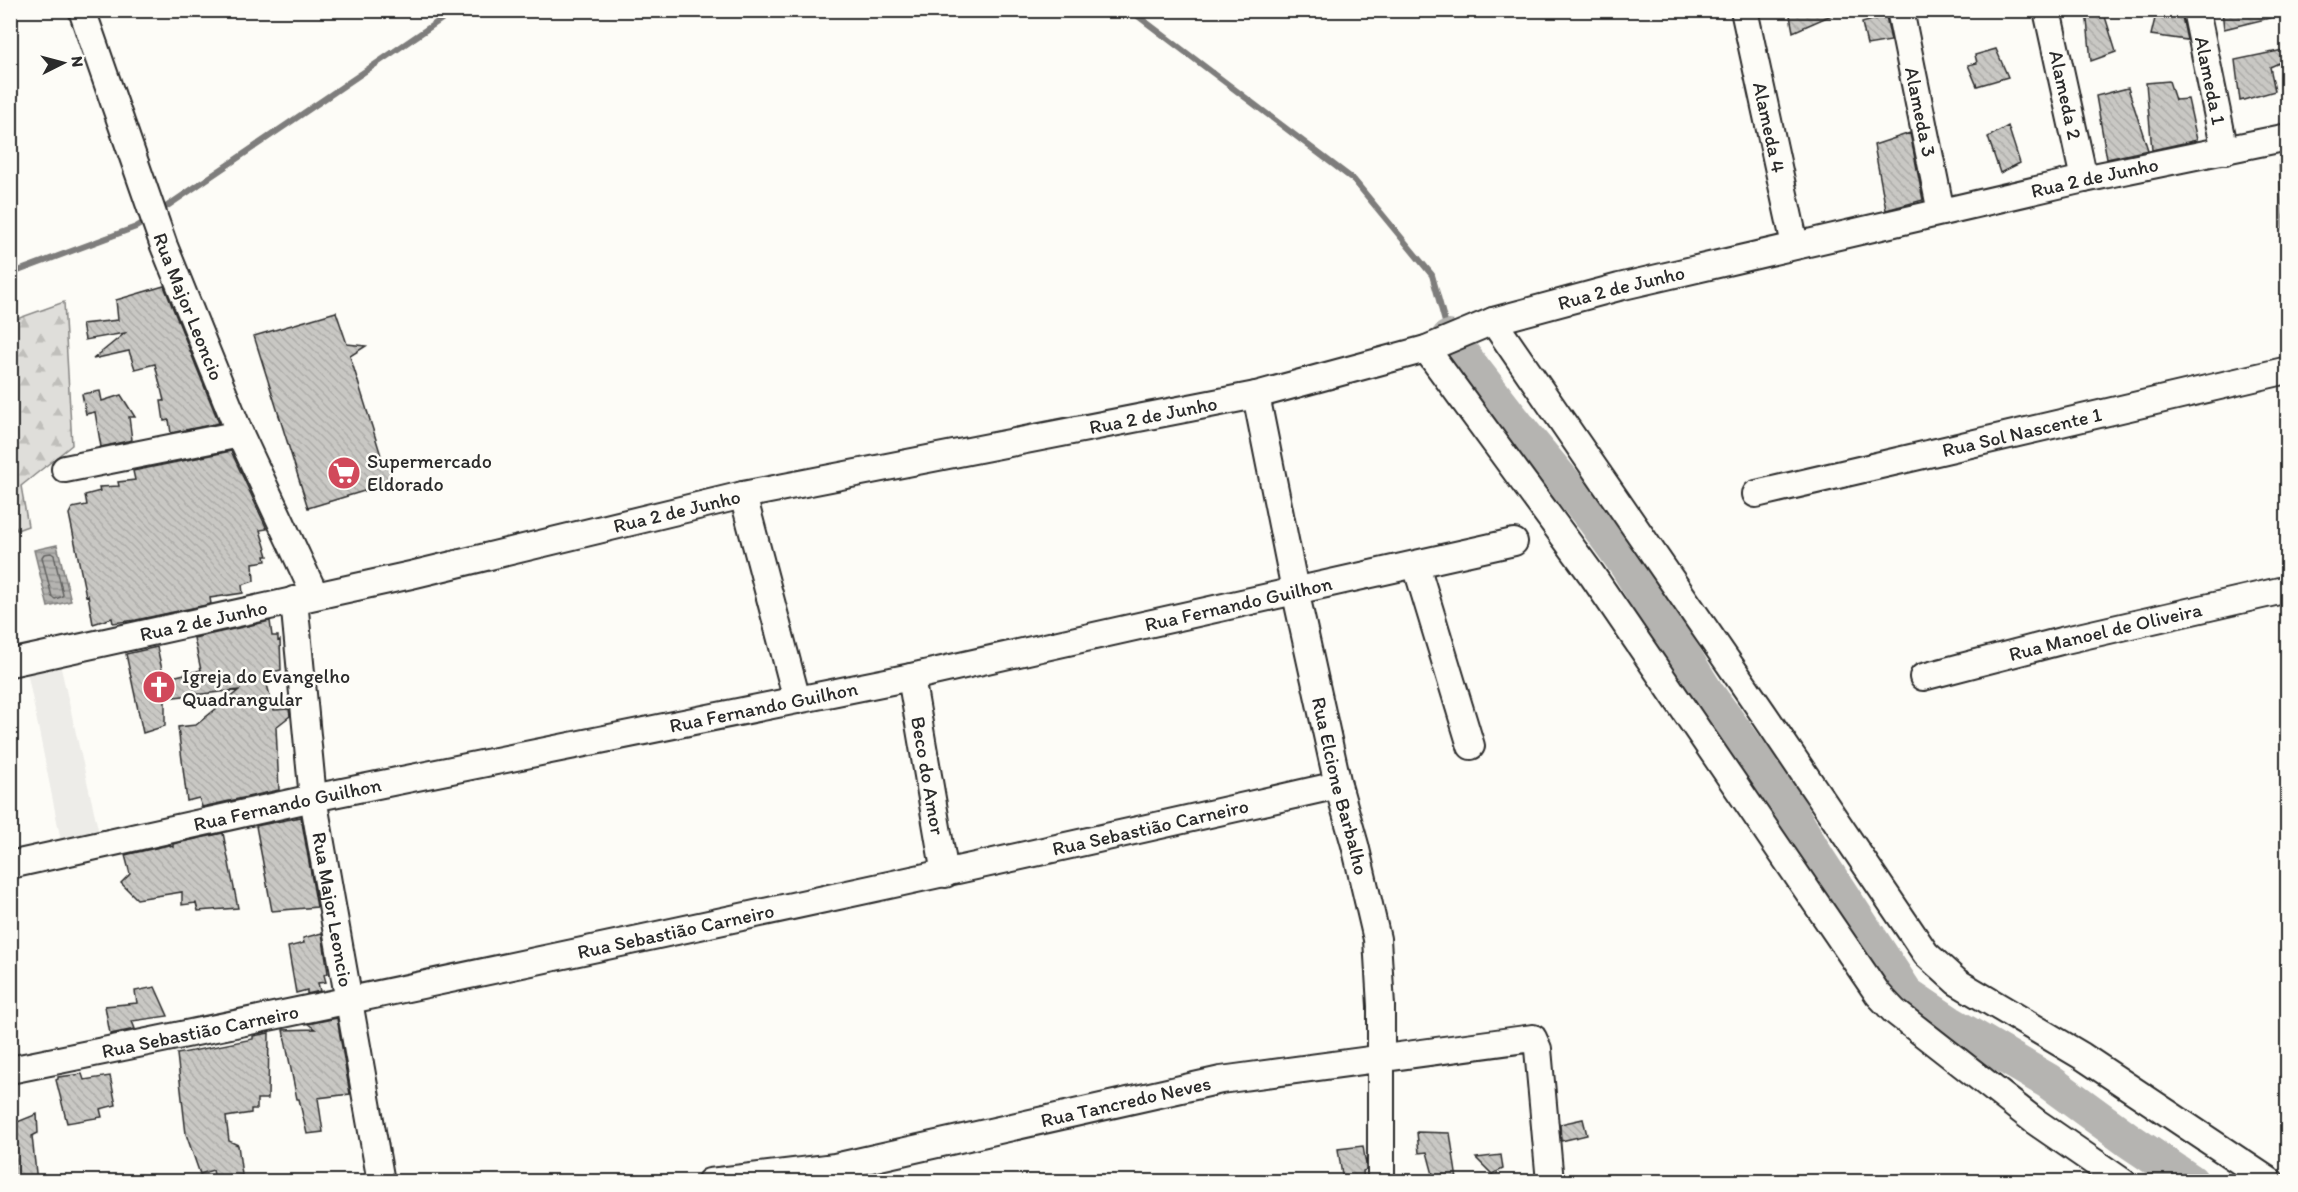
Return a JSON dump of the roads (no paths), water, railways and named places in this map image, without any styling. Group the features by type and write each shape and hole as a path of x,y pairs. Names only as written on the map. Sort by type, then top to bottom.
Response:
{"street":[{"name":"Rua Major Leoncio","path":"82,10 165,246 305,598 313,798 381,1182"},
{"name":"Alameda 4","path":"1744,10 1795,245"},
{"name":"Alameda 3","path":"1899,10 1941,212"},
{"name":"Alameda 2","path":"2046,10 2084,179"},
{"name":"Alameda 1","path":"2196,10 2225,151"},
{"name":"Rua 2 de Junho","path":"10,663 411,574 743,495 1256,395 1426,349 1492,321 1619,287 2084,179 2288,137"},
{"path":"1492,321 1763,713 1926,954 1957,982 2082,1056 2271,1182"},
{"path":"1426,349 1592,575 1878,994 1894,1011 2036,1122 2123,1182"},
{"name":"Rua Sol Nascente 1","path":"1756,494 2288,370"},
{"name":"Rua Elcione Barbalho","path":"1256,395 1295,591 1338,785 1377,939 1381,1006 1381,1182"},
{"path":"65,470 240,434"},
{"path":"743,495 797,700"},
{"name":"Rua Fernando Guilhon","path":"10,865 313,798 911,677 1514,542"},
{"path":"1416,565 1471,746"},
{"name":"Rua Manoel de Oliveira","path":"1923,677 2061,641 2288,589"},
{"name":"Beco do Amor","path":"911,677 945,874"},
{"name":"Rua Sebastião Carneiro","path":"10,1070 350,1001 945,874 1338,785"},
{"name":"Rua Tancredo Neves","path":"710,1182 837,1174 1221,1080 1533,1038 1538,1049 1550,1182"}],"water":[{"path":"57,545 71,601 48,607 34,550"}],"waterway":[{"path":"160,211 455,10"},
{"path":"1130,10 1354,180 1432,275 1448,333"},
{"path":"10,274 136,227 149,219"},
{"path":"1449,338 1525,436 1594,519 1627,565 1707,694 1778,791 1818,860 1906,994 1949,1023 2048,1081 2191,1182"}],"place":[{"name":"Supermercado Eldorado","path":"344,473"},
{"name":"Igreja do Evangelho Quadrangular","path":"159,687"}]}
